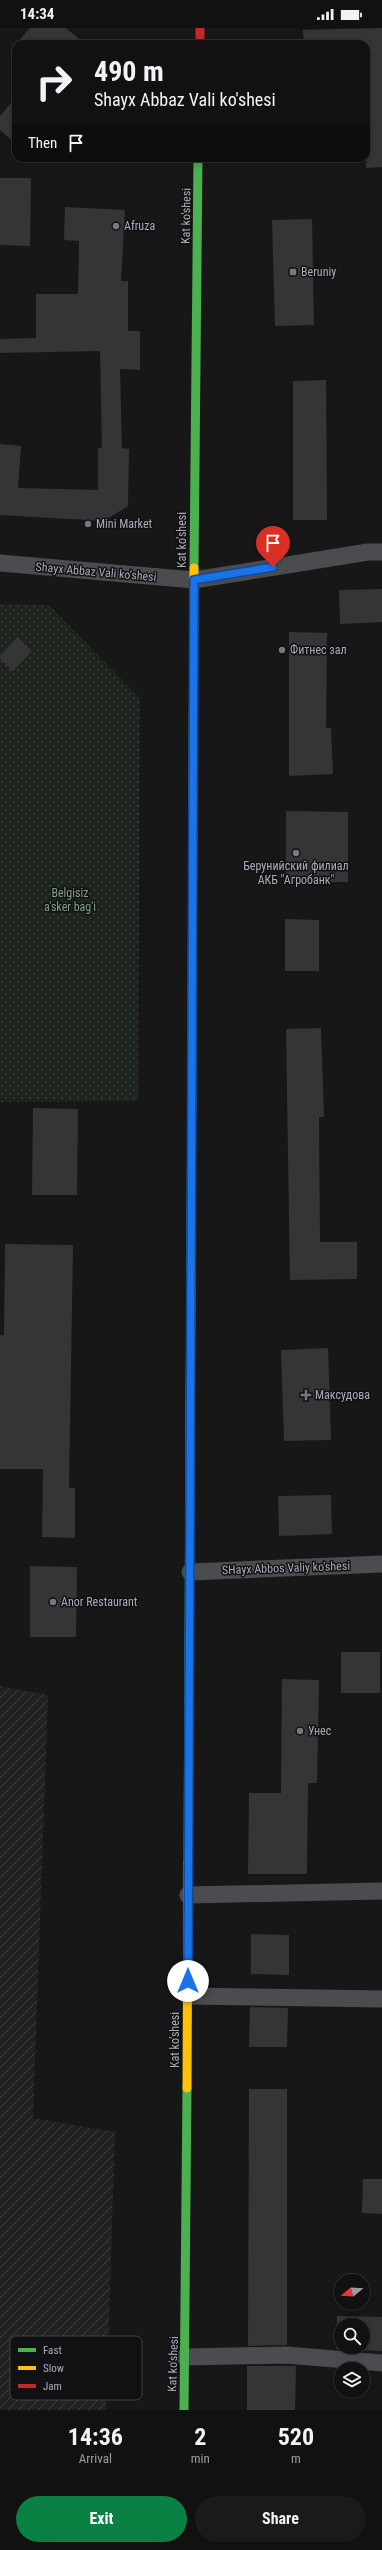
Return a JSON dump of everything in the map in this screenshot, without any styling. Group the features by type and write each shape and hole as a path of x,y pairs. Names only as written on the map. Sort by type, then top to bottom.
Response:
{"street":[{"path":"200,28 200,40"},
{"name":"Kat ko'shesi","path":"184,2410 188,1996 194,580 198,162"},
{"name":"Shayx Abbaz Vali ko'shesi","path":"0,564 194,580 368,552 382,552"},
{"name":"SHayx Abbos Valiy ko'shesi","path":"190,1572 382,1564"},
{"path":"188,1895 382,1891"},
{"path":"188,1996 382,1999"},
{"path":"185,2357 287,2355 382,2363"}],"shaded area":[{"path":"0,1686 48,1695 33,2118 115,2132 108,2336 10,2336 10,2400 106,2400 106,2410 0,2410"}],"green space":[{"name":"Belgisiz a'sker bag'i","path":"0,604 49,605 140,698 138,1101 0,1102"}],"building":[{"path":"30,28 66,28 80,40 20,40"},
{"path":"382,28 382,167 366,168 366,162 370,162 370,40 304,40 303,30"},
{"path":"12,102 12,140 0,130 0,116"},
{"path":"0,178 31,178 30,246 0,245"},
{"path":"65,207 125,210 121,281 128,281 128,331 140,331 140,370 120,369 122,448 129,449 128,506 104,521 0,515 0,444 21,446 18,488 98,490 98,448 102,448 100,351 0,353 0,339 36,338 36,294 78,294 79,241 64,240"},
{"name":"Beruniy","path":"312,219 314,325 275,326 272,220"},
{"path":"326,380 327,520 293,520 293,381"},
{"path":"382,589 382,622 340,624 339,590"},
{"path":"289,632 327,633 326,728 331,728 333,774 289,776"},
{"path":"17,637 32,651 13,671 0,659 0,656"},
{"path":"286,811 348,812 348,882 286,882"},
{"path":"285,919 319,920 319,971 285,971"},
{"path":"321,1028 324,1117 319,1117 320,1242 357,1242 357,1279 290,1280 286,1029"},
{"path":"33,1108 78,1109 77,1195 32,1195"},
{"path":"5,1244 73,1245 69,1488 75,1488 75,1538 42,1537 43,1469 0,1469 0,1335 4,1335"},
{"name":"Максудова","path":"328,1348 331,1440 284,1441 281,1350"},
{"path":"331,1495 332,1534 279,1536 278,1496"},
{"name":"Anor Restaurant","path":"30,1566 77,1567 76,1637 30,1637"},
{"path":"341,1652 380,1652 380,1693 341,1693"},
{"path":"282,1679 319,1680 317,1783 308,1783 307,1874 248,1874 249,1793 281,1793"},
{"path":"251,1934 289,1935 289,1975 251,1974"},
{"path":"250,2007 288,2008 287,2047 249,2047"},
{"path":"249,2089 287,2089 287,2345 248,2346"},
{"path":"363,2179 382,2179 382,2214 362,2213"},
{"path":"337,2316 382,2317 382,2351 370,2350 370,2318 337,2318"},
{"path":"247,2366 296,2366 295,2410 247,2410"}],"traffic: fast":[{"path":"194,568 198,162"},
{"path":"191,1261 193,797"},
{"path":"188,1863 190,1432"},
{"path":"184,2410 187,2088"}],"traffic: slow":[{"path":"193,797 194,568"},
{"path":"190,1432 191,1261"},
{"path":"187,2088 188,1863"}],"traffic: jam":[{"path":"200,28 200,40"}],"place":[{"name":"Afruza","path":"116,226"},
{"name":"Beruniy","path":"293,272"},
{"name":"Mini Market","path":"88,524"},
{"name":"Фитнес зал","path":"282,650"},
{"name":"Берунийский филиал АКБ \"Агробанк\"","path":"296,853"},
{"name":"Максудова","path":"306,1395"},
{"name":"Anor Restaurant","path":"53,1602"},
{"name":"Унес","path":"300,1731"}],"route":[{"path":"188,1981 194,580 273,567"}]}
